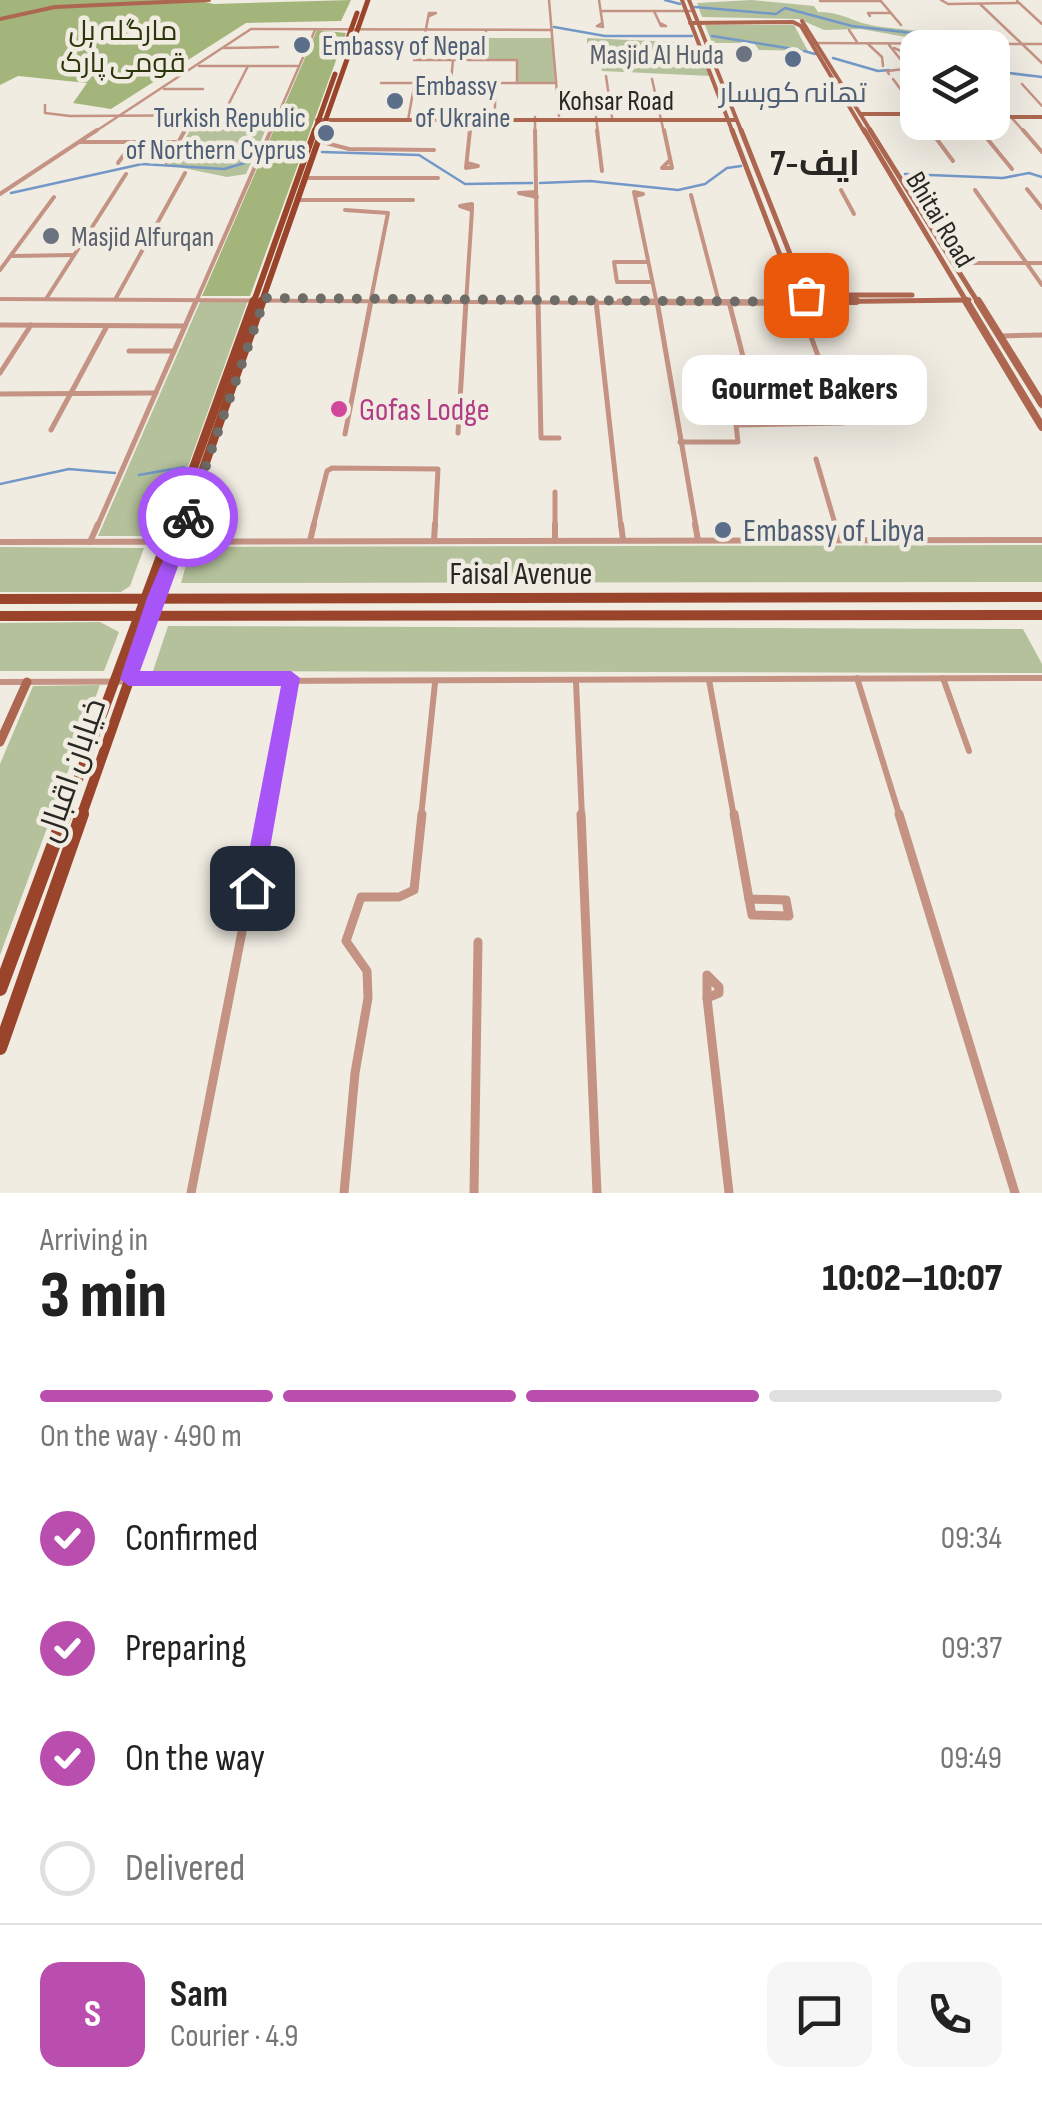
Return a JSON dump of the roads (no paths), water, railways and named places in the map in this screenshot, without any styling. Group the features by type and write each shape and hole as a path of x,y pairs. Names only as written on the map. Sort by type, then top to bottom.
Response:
{"main road":[{"name":"خیابان اقبال","path":"0,1048 167,570 172,542 365,0"},
{"name":"خیابان اقبال","path":"260,298 298,200 322,118"},
{"name":"خیابان اقبال","path":"0,989 142,599 154,569 172,542"},
{"path":"108,598 134,592 154,569"},
{"path":"167,570 169,587 204,598"},
{"path":"1013,597 1008,606 1022,616"},
{"name":"Faisal Avenue","path":"0,599 1042,597"},
{"path":"980,598 996,607 989,616"},
{"path":"142,640 162,621 196,615"},
{"name":"Faisal Avenue","path":"0,616 1042,616"},
{"path":"104,616 120,623 127,638"}],"street":[{"path":"0,19 55,7 209,0"},
{"path":"549,0 559,116"},
{"path":"599,0 603,27 597,26 602,23"},
{"path":"686,0 808,299"},
{"path":"820,0 880,0 901,25"},
{"path":"820,0 825,8"},
{"path":"941,0 948,4 1018,2 1040,20"},
{"path":"980,4 1042,62"},
{"path":"601,10 690,11"},
{"path":"654,11 661,26 666,26 660,24"},
{"path":"429,16 436,13 430,12 417,60 517,60 519,82"},
{"path":"870,16 868,13 891,13"},
{"name":"Bhitai Road","path":"694,21 799,22 911,190 1042,427"},
{"path":"0,194 251,30 552,30"},
{"path":"90,542 316,30"},
{"path":"483,60 486,30"},
{"path":"849,30 857,43"},
{"path":"816,43 1042,44"},
{"path":"868,44 882,57 883,66"},
{"path":"900,50 891,46 900,58"},
{"path":"224,48 278,47"},
{"path":"450,82 453,60"},
{"path":"196,66 298,66"},
{"path":"223,115 248,66"},
{"path":"900,69 887,70 900,89"},
{"path":"606,76 612,117"},
{"path":"652,80 672,168 663,169 669,162"},
{"path":"408,118 415,82"},
{"path":"495,82 495,116"},
{"path":"381,83 555,83"},
{"path":"1022,84 1042,106"},
{"path":"160,89 202,90"},
{"path":"45,106 45,113 56,115 277,115"},
{"path":"166,163 194,115"},
{"path":"860,116 900,115"},
{"name":"Bhitai Road","path":"860,116 944,263 1000,336 1042,404"},
{"path":"1010,116 1042,116"},
{"path":"1010,117 1042,152"},
{"name":"Kohsar Road","path":"322,118 732,118"},
{"path":"467,163 478,166 466,168 471,118"},
{"name":"Kohsar Road","path":"471,118 660,118"},
{"path":"680,442 739,441 736,424 843,423 732,118"},
{"path":"535,119 542,438 559,438"},
{"path":"596,119 602,170"},
{"path":"937,140 953,161"},
{"path":"988,140 1012,168"},
{"path":"318,141 348,149 434,150"},
{"path":"80,142 179,142"},
{"path":"118,163 133,142"},
{"path":"116,298 186,173"},
{"path":"46,298 126,174"},
{"path":"305,178 438,178"},
{"path":"1027,189 1042,208"},
{"path":"842,190 854,214"},
{"path":"900,190 911,190"},
{"path":"975,190 1042,285"},
{"path":"691,195 720,302"},
{"path":"0,270 54,196"},
{"path":"635,196 698,540"},
{"path":"298,200 413,200"},
{"path":"345,210 388,212 345,434"},
{"path":"458,433 472,210"},
{"path":"10,256 74,255"},
{"path":"646,262 614,262 617,282 650,282"},
{"path":"944,263 1042,263"},
{"path":"0,299 729,302 971,298"},
{"path":"596,301 624,540"},
{"path":"729,302 747,372 824,373"},
{"path":"0,325 185,326"},
{"path":"51,430 107,325"},
{"path":"0,373 31,326"},
{"path":"1000,336 1042,335"},
{"path":"130,351 174,351"},
{"path":"0,394 156,393"},
{"path":"816,459 840,540"},
{"path":"310,541 329,469 438,469 434,540"},
{"path":"555,492 555,541"},
{"path":"0,542 1042,540"},
{"path":"190,1193 291,678"},
{"path":"857,678 1015,1193"},
{"path":"943,678 969,751"},
{"path":"0,682 1042,678"},
{"path":"709,680 749,898 752,914 789,916 786,900 749,898"},
{"path":"0,742 26,682"},
{"path":"576,682 597,1193"},
{"path":"344,1193 368,981 364,965 346,941 361,897 410,894 414,890 435,683"},
{"path":"474,1193 478,942"},
{"path":"707,998 728,1193"}],"waterway":[{"path":"665,0 680,4"},
{"path":"695,7 776,14 785,8 852,26 900,32"},
{"path":"554,27 605,36 692,36"},
{"path":"712,36 800,50"},
{"path":"804,51 815,54"},
{"path":"833,58 878,71 889,70"},
{"path":"1010,73 1042,77"},
{"path":"271,161 298,152"},
{"path":"322,152 419,155 465,184 532,183"},
{"path":"11,193 142,164 224,169 248,162"},
{"path":"540,183 590,181 678,190 705,184 727,168 741,166"},
{"path":"905,174 1003,178 1029,173 1042,177"},
{"path":"139,475 184,467"},
{"path":"0,484 69,469 115,473"}],"place":[{"name":"Embassy of Nepal","path":"302,45"},
{"name":"Masjid Al Huda","path":"744,54"},
{"name":"تھانہ کوہسار","path":"793,59"},
{"name":"Embassy of Ukraine","path":"395,101"},
{"name":"Turkish Republic of Northern Cyprus","path":"326,133"},
{"name":"Masjid Alfurqan","path":"51,236"},
{"name":"Gourmet Bakers","path":"806,295"},
{"name":"Gofas Lodge","path":"339,409"},
{"name":"Embassy of Libya","path":"723,530"}],"district":[{"name":"ایف-7","path":"815,163"}],"park label":[{"name":"مارگلہ ہل قومی پارک","path":"123,46"}]}
